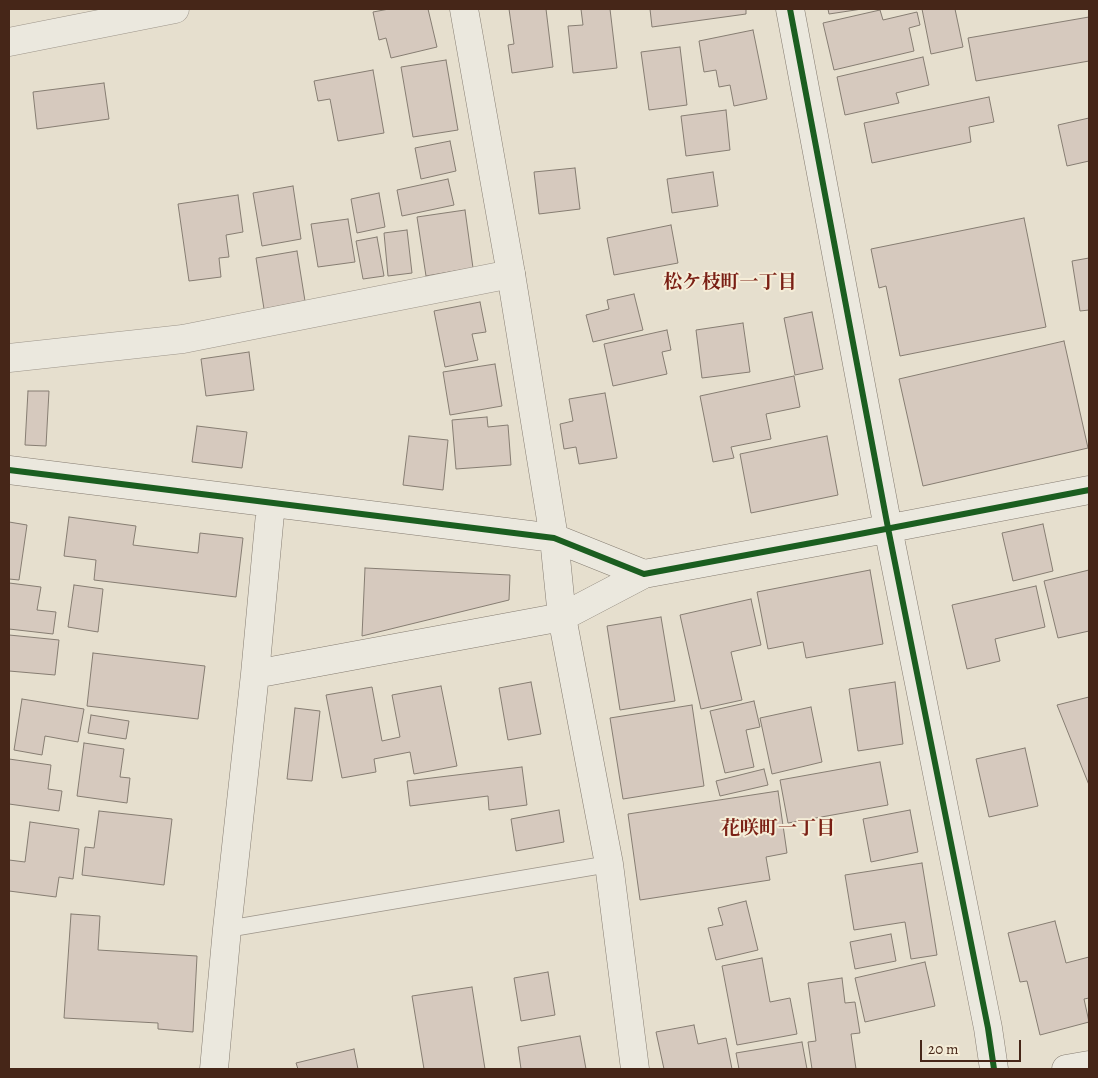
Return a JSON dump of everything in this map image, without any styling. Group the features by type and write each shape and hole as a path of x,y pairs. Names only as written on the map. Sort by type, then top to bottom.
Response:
{"street":[{"path":"9,42 174,9"},
{"path":"464,9 554,538 562,617 609,864 636,1069"},
{"path":"790,9 888,528 984,1009 994,1069"},
{"path":"9,358 183,339 510,274"},
{"path":"9,470 554,538 644,574"},
{"path":"255,674 562,617 644,574 1089,490"},
{"path":"214,1069 271,503"},
{"path":"1066,1069 1089,1064"}],"lane":[{"path":"227,929 609,864"}],"building":[{"path":"389,9 428,9 437,47 391,58 386,38 379,40 373,12"},
{"path":"509,9 546,9 553,67 512,73 508,45 514,44"},
{"path":"581,9 610,9 617,68 573,73 568,26 583,25"},
{"path":"650,9 746,9 746,14 652,27"},
{"path":"828,9 862,9 829,14"},
{"path":"922,9 955,9 963,47 931,54"},
{"path":"880,10 883,20 917,12 920,25 909,28 914,51 834,70 823,23"},
{"path":"1089,17 1089,61 976,81 968,38"},
{"path":"753,30 767,99 734,106 730,85 719,87 716,70 704,72 699,41"},
{"path":"680,47 687,105 649,110 641,52"},
{"path":"923,57 929,85 896,93 899,103 845,115 837,77"},
{"path":"446,60 458,130 413,137 401,67"},
{"path":"373,70 384,133 338,141 330,99 318,101 314,81"},
{"path":"104,83 109,119 37,129 33,92"},
{"path":"989,97 994,122 969,127 971,142 872,163 864,123"},
{"path":"726,110 730,150 686,156 681,116"},
{"path":"1089,118 1089,161 1067,166 1058,125"},
{"path":"450,141 456,171 421,179 415,148"},
{"path":"575,168 580,209 539,214 534,172"},
{"path":"713,172 718,206 672,213 667,179"},
{"path":"448,179 454,205 402,216 397,190"},
{"path":"293,186 301,239 262,246 253,193"},
{"path":"379,193 385,227 357,233 351,199"},
{"path":"238,195 243,232 226,235 229,257 219,258 221,277 189,281 178,204"},
{"path":"465,210 473,268 426,276 417,217"},
{"path":"1024,218 1046,327 900,356 886,286 879,288 871,249"},
{"path":"348,219 355,262 318,267 311,224"},
{"path":"671,225 678,263 614,275 607,238"},
{"path":"407,230 412,273 388,276 384,233"},
{"path":"377,237 384,276 363,279 356,241"},
{"path":"297,251 305,301 264,309 256,258"},
{"path":"1089,258 1089,310 1080,311 1072,261"},
{"path":"634,294 643,330 593,342 586,315 609,309 607,300"},
{"path":"480,302 486,332 472,334 478,360 445,367 434,311"},
{"path":"812,312 823,369 795,375 784,318"},
{"path":"743,323 750,372 702,378 696,330"},
{"path":"667,330 671,350 662,352 667,374 613,386 604,344"},
{"path":"1064,341 1088,448 923,486 899,379"},
{"path":"249,352 254,390 206,396 201,359"},
{"path":"495,364 502,406 450,415 443,372"},
{"path":"794,376 800,407 766,414 771,439 731,447 734,458 713,462 700,396"},
{"path":"28,391 49,391 46,446 25,445"},
{"path":"605,393 617,458 579,464 576,447 564,449 560,424 573,421 569,399"},
{"path":"487,417 488,427 508,425 511,465 456,469 452,420"},
{"path":"197,426 247,432 242,468 192,462"},
{"path":"409,436 448,440 443,490 403,485"},
{"path":"827,436 838,495 751,513 740,454"},
{"path":"69,517 136,526 133,545 198,553 200,533 243,538 236,597 94,580 96,560 64,556"},
{"path":"9,522 27,525 19,580 9,579"},
{"path":"1043,524 1053,571 1013,581 1002,533"},
{"path":"365,568 510,575 509,600 362,636"},
{"path":"870,570 883,644 806,658 803,642 768,649 757,592"},
{"path":"1089,570 1089,631 1058,638 1044,581"},
{"path":"9,583 41,587 37,610 56,612 53,634 9,629"},
{"path":"74,585 103,589 98,632 68,627"},
{"path":"1036,586 1045,627 995,639 1000,661 967,669 952,605"},
{"path":"751,599 761,645 731,652 742,700 701,709 680,615"},
{"path":"661,617 675,701 620,710 607,626"},
{"path":"9,635 59,640 55,675 9,671"},
{"path":"93,653 205,666 198,719 87,706"},
{"path":"531,682 541,734 508,740 499,688"},
{"path":"895,682 903,744 858,751 849,689"},
{"path":"441,686 457,766 414,774 410,752 374,759 376,772 342,778 326,695 372,687 382,741 400,737 392,695"},
{"path":"1089,697 1089,785 1057,705"},
{"path":"22,699 84,709 78,742 45,736 42,755 14,750"},
{"path":"754,701 760,727 746,730 754,767 725,773 710,711"},
{"path":"692,705 704,786 623,799 610,718"},
{"path":"811,707 822,762 772,774 760,718"},
{"path":"295,708 320,711 312,781 287,779"},
{"path":"91,715 129,721 126,739 88,733"},
{"path":"84,743 124,749 120,777 130,778 127,803 77,796"},
{"path":"1025,748 1038,806 989,817 976,759"},
{"path":"9,759 51,765 48,789 62,791 59,811 9,804"},
{"path":"880,762 888,805 788,823 780,780"},
{"path":"522,767 527,805 489,810 488,796 410,806 407,781"},
{"path":"764,769 768,785 720,796 716,781"},
{"path":"778,791 787,853 766,857 770,880 640,900 628,814"},
{"path":"559,810 564,842 516,851 511,819"},
{"path":"910,810 918,852 871,862 863,819"},
{"path":"99,811 172,819 164,885 82,875 85,847 94,848"},
{"path":"30,822 79,829 73,879 59,877 56,897 9,891 9,860 25,862"},
{"path":"922,863 937,955 911,959 905,922 854,930 845,875"},
{"path":"746,901 758,950 716,960 708,928 723,925 718,908"},
{"path":"71,914 100,916 98,950 197,956 193,1032 158,1029 158,1023 64,1018"},
{"path":"1055,921 1066,963 1089,957 1089,998 1084,999 1089,1022 1040,1035 1027,981 1020,982 1008,933"},
{"path":"891,934 896,961 855,969 850,942"},
{"path":"762,958 770,1002 790,998 797,1034 737,1045 722,966"},
{"path":"925,962 935,1006 865,1022 855,978"},
{"path":"548,972 555,1015 521,1021 514,978"},
{"path":"842,978 845,1003 855,1002 860,1033 851,1034 856,1069 812,1069 808,1042 816,1041 808,983"},
{"path":"472,987 485,1069 424,1069 412,996"},
{"path":"694,1025 698,1044 726,1038 732,1069 664,1069 656,1032"},
{"path":"580,1036 586,1069 521,1069 518,1047"},
{"path":"802,1042 807,1069 739,1069 736,1053"},
{"path":"354,1049 358,1069 298,1069 296,1063"}],"cycle path":[{"path":"790,9 888,528 988,1028 994,1069"},
{"path":"9,470 554,538 644,574 1089,490"}],"district":[{"name":"松ケ枝町一丁目","path":"730,283"},
{"name":"花咲町一丁目","path":"778,829"}]}
